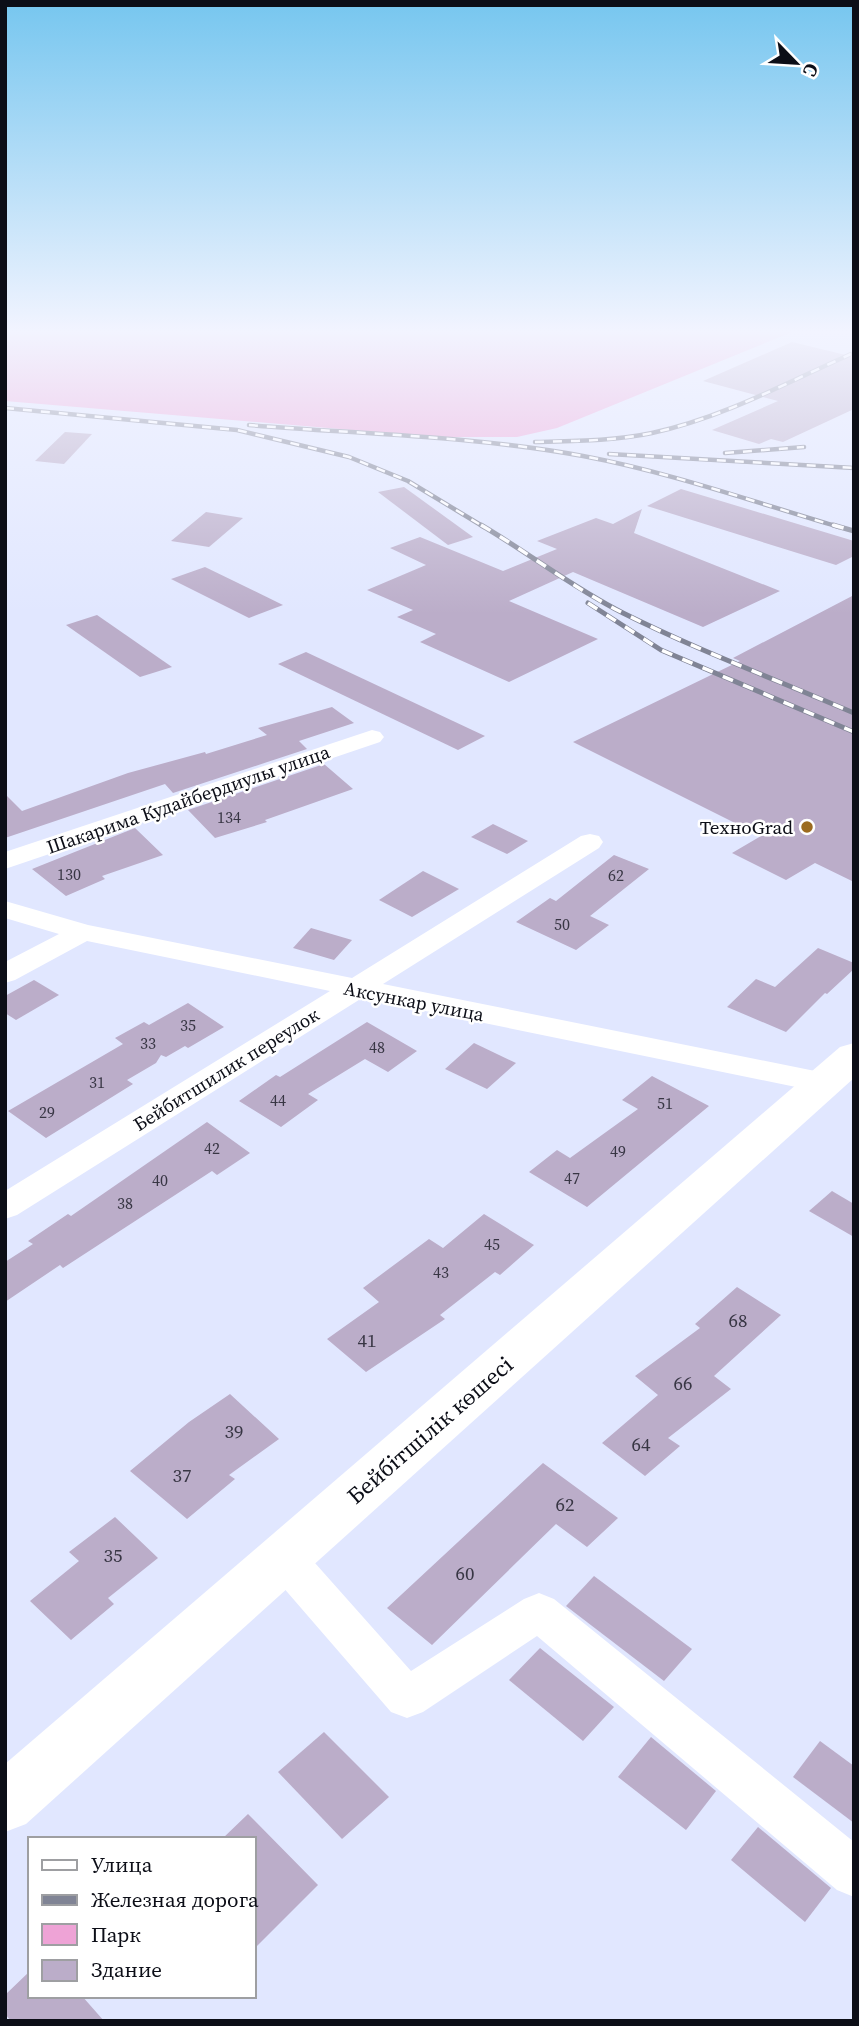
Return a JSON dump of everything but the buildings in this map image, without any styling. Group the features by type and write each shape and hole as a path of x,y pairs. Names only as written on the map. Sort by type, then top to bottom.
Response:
{"street":[{"name":"Шакарима Кудайбердиулы улица","path":"5,860 372,737"},
{"name":"Бейбитшилик переулок","path":"5,1207 590,842"},
{"name":"Аксункар улица","path":"5,909 83,933 355,989 839,1070"},
{"path":"5,974 83,933"},
{"name":"Бейбітшілік көшесі","path":"5,1803 839,1070"},
{"path":"284,1558 407,1698 539,1612 854,1873"}],"green space":[{"path":"286,425 565,425 517,437 435,437"}],"railway":[{"path":"179,425 237,430 349,457 408,481 484,527"},
{"path":"249,425 458,440 583,456 679,479 839,527"},
{"path":"535,442 623,438 683,425"},
{"path":"725,453 804,447"},
{"path":"609,454 854,468"},
{"path":"481,525 586,593 623,613 854,713"},
{"path":"833,525 854,531"},
{"path":"588,603 661,650 854,732"}],"place":[{"name":"ТехноGrad","path":"807,827"}]}
